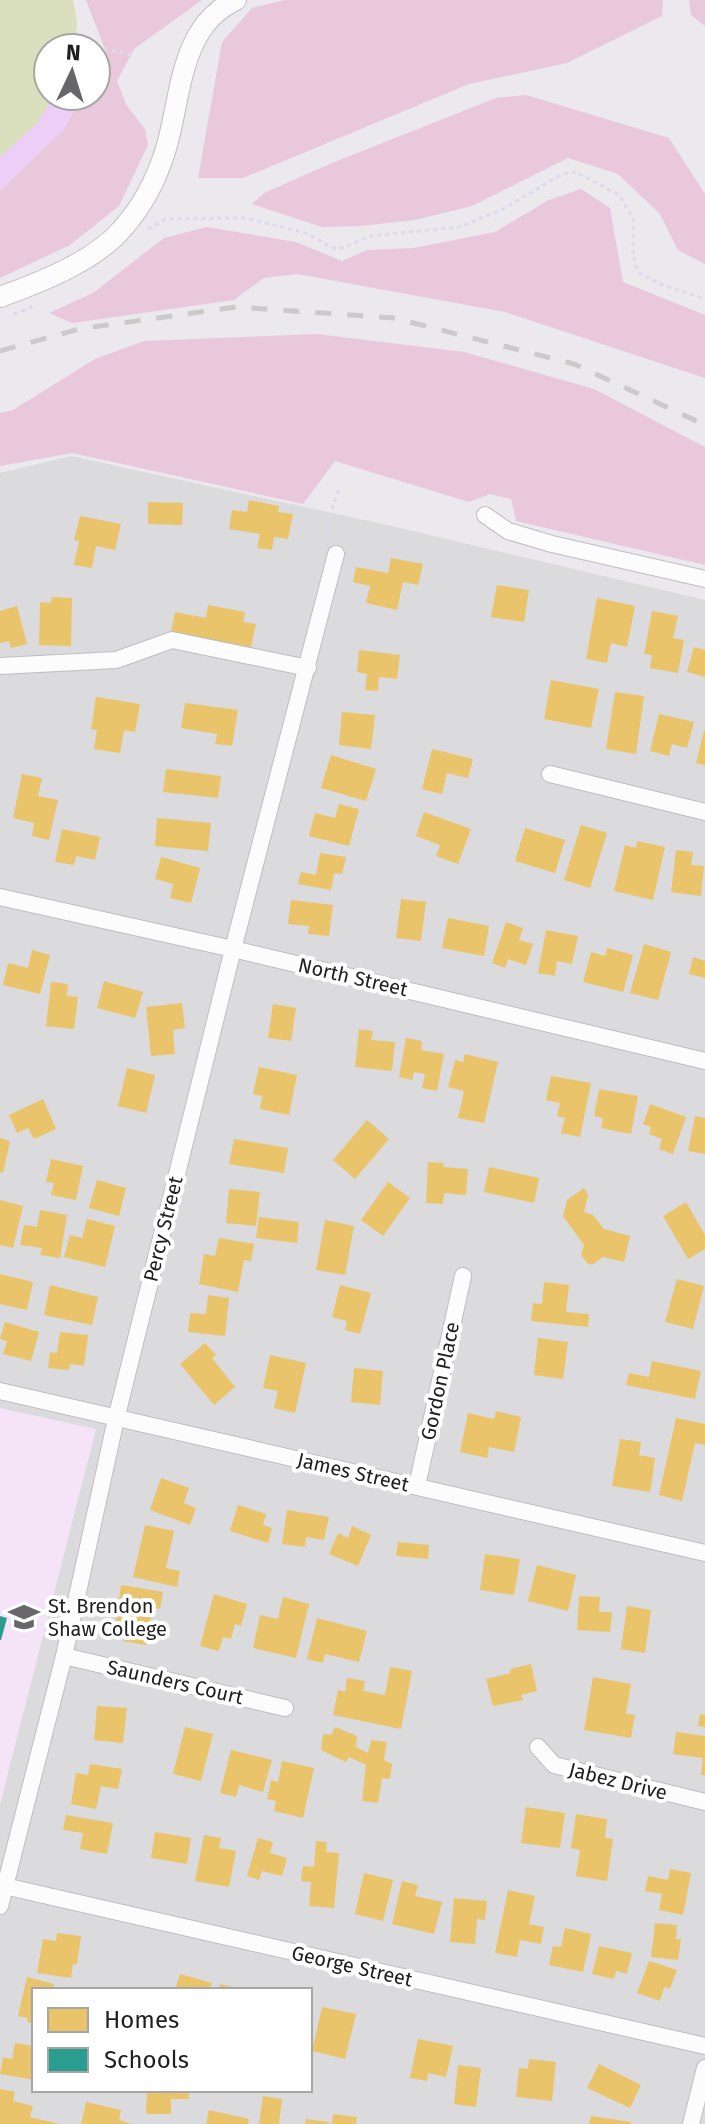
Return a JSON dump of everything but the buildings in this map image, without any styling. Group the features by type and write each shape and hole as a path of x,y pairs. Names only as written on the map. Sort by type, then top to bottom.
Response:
{"street":[{"path":"0,297 85,259 122,230 147,195 164,156 186,59 194,41 203,27 236,0"},
{"path":"485,515 508,531 552,544 705,579"},
{"name":"Percy Street","path":"0,1906 2,1886 64,1656 116,1419 233,949 336,554"},
{"path":"0,666 116,660 172,640 308,668"},
{"path":"550,774 705,812"},
{"name":"North Street","path":"0,897 705,1061"},
{"name":"Gordon Place","path":"417,1486 463,1276"},
{"name":"James Street","path":"0,1391 705,1553"},
{"name":"Saunders Court","path":"64,1656 285,1708"},
{"name":"Jabez Drive","path":"538,1747 554,1765 705,1802"},
{"name":"George Street","path":"2,1886 705,2046"},
{"path":"691,2124 705,2068"}],"path":[{"path":"112,50 135,56"},
{"path":"142,233 166,219 246,218 306,233 333,248 342,248 371,236 459,227 501,210 562,174 576,172 619,195 634,220 633,256 638,272 660,284 705,299"},
{"path":"13,314 39,304"},
{"path":"336,554 326,526 339,489"}],"shaded area":[{"path":"0,0 73,0 77,32 32,32 32,112 44,112 37,123 0,157"},
{"path":"86,0 202,0 134,49 117,81 127,106 145,129 148,145 119,206 70,245 0,278 0,191 64,129 73,112 112,112 112,32 98,32"},
{"path":"285,0 663,0 662,16 567,63 469,84 243,178 198,178 222,42 252,8"},
{"path":"689,0 705,0 705,26 691,15"},
{"path":"526,95 669,138 705,194 705,264 678,250 660,214 618,174 568,158 472,206 415,220 322,227 252,204 264,193 332,163 496,98"},
{"path":"581,189 610,208 623,282 705,315 705,378 505,312 297,274 264,278 234,300 72,323 49,313 93,293 164,238 207,227 296,242 342,261 367,250 414,248 495,232 549,200"},
{"path":"317,334 464,352 594,389 705,447 705,565 516,521 511,499 490,494 469,502 335,461 303,504 72,453 0,466 0,413 13,410 95,359 144,341"},
{"path":"71,456 387,525 705,600 705,2124 0,2124 0,473"},
{"name":"St. Brendon Shaw College","path":"0,1408 96,1429 0,1804"}],"sand":[{"path":"0,46 32,79 32,112 73,112 64,129 0,191"}],"railway":[{"path":"0,351 79,329 236,307 394,318 574,364 705,425"}],"place":[{"name":"St. Brendon Shaw College","path":"24,1617"}]}
